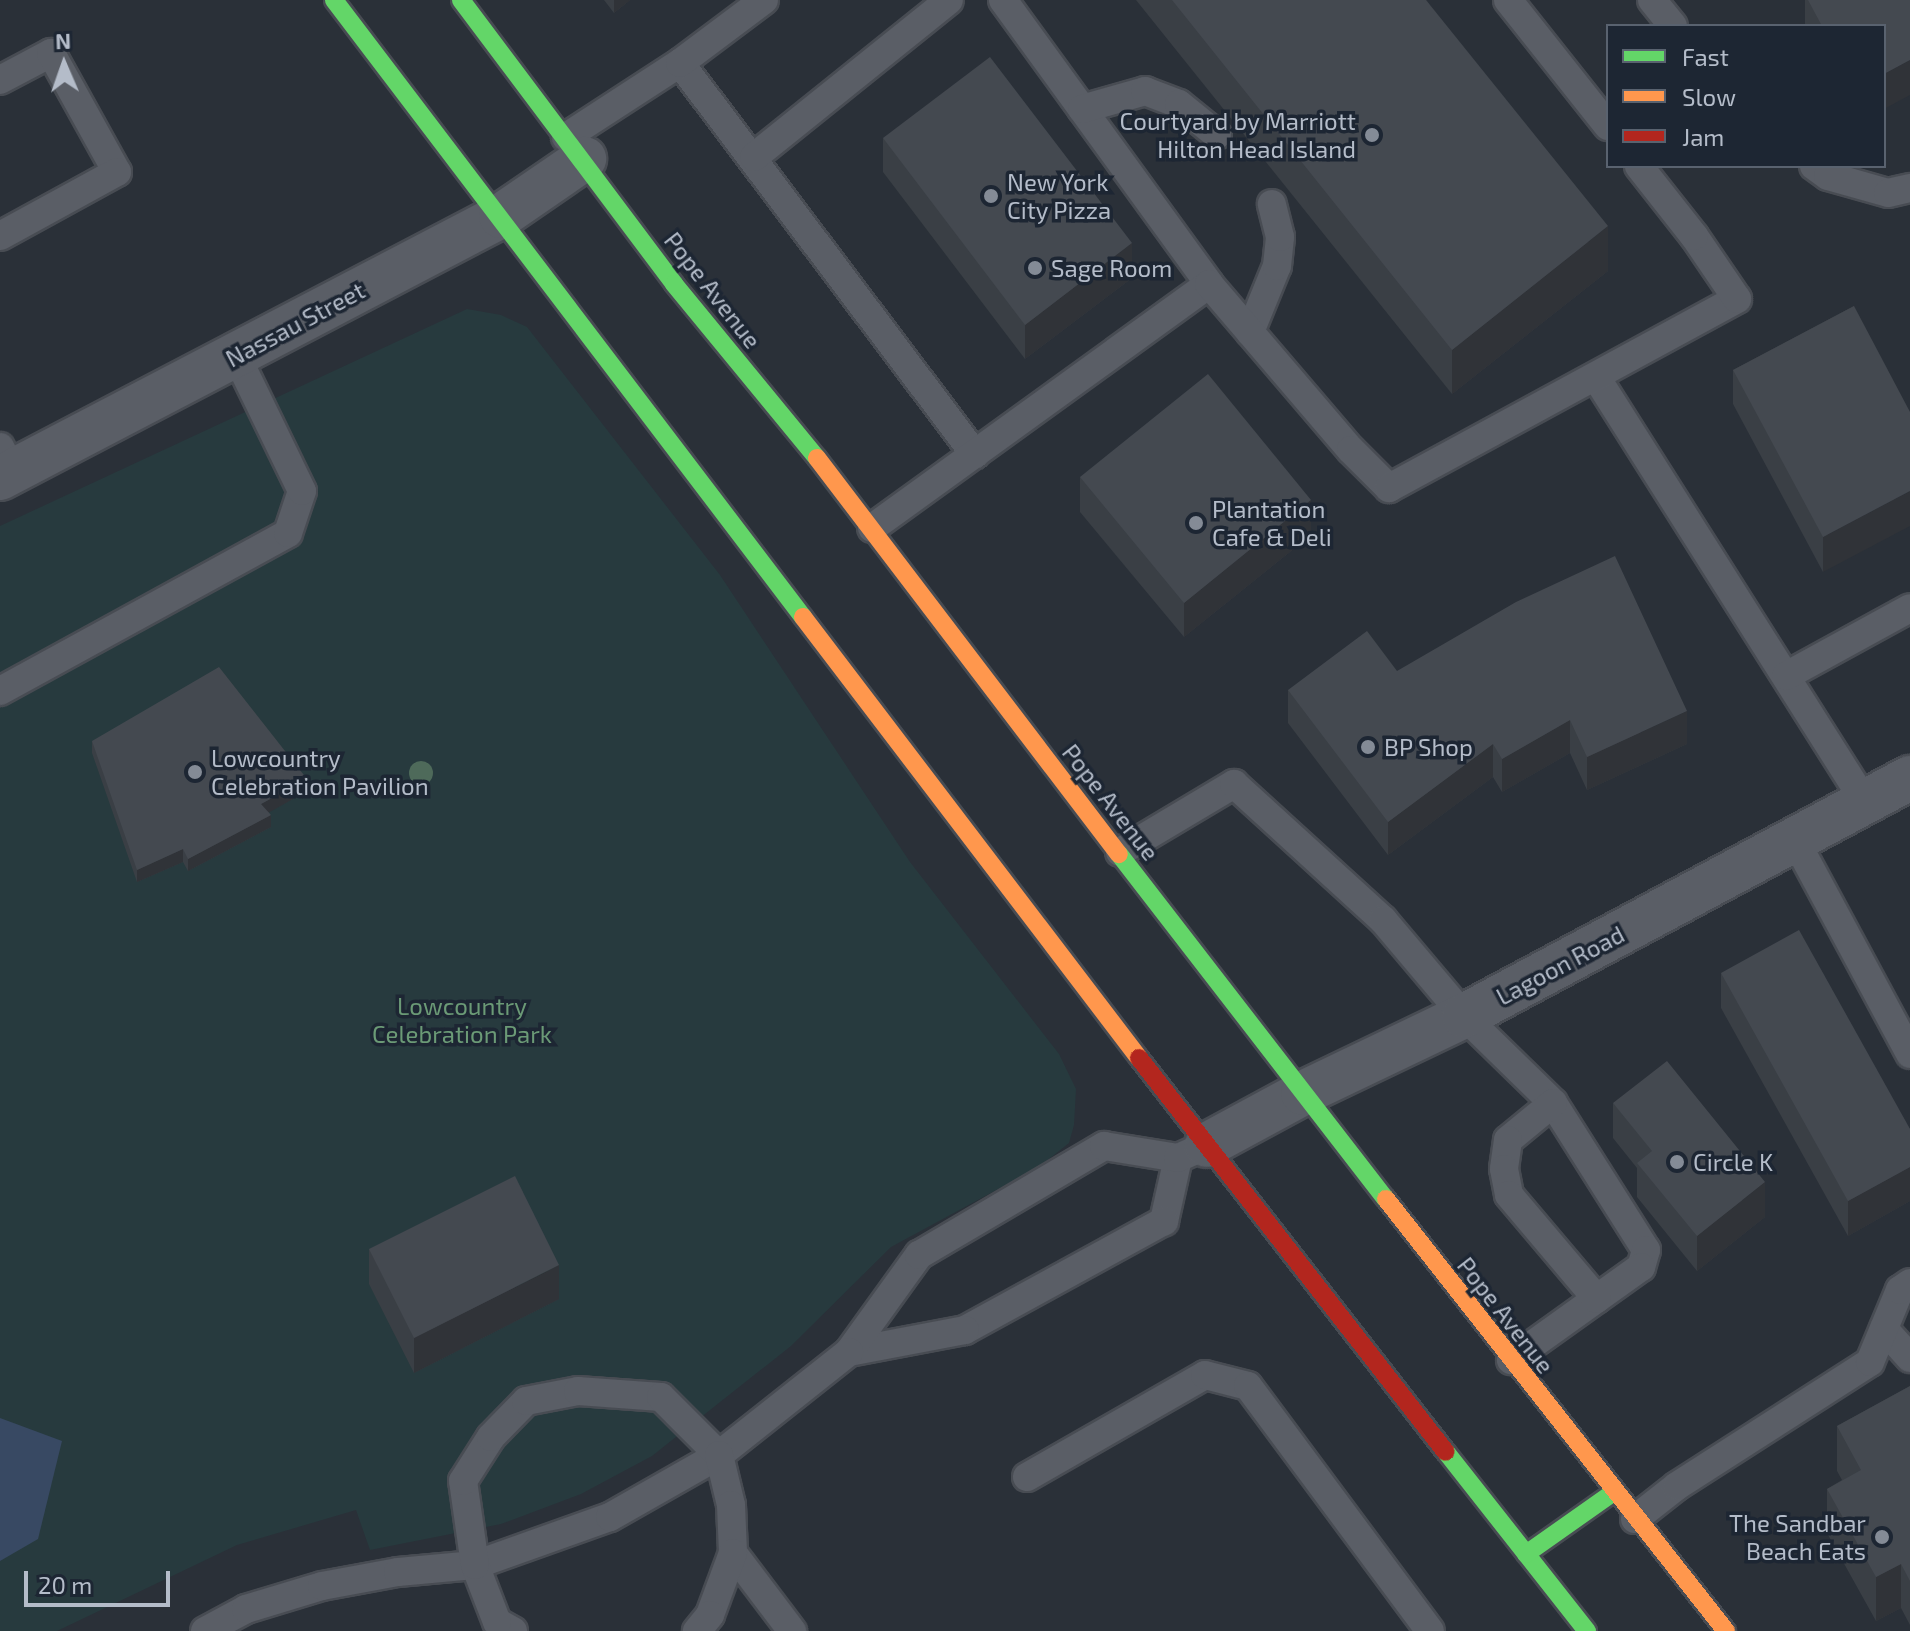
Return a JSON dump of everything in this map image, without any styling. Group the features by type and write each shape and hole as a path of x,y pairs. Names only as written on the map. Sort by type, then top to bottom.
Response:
{"main road":[{"path":"334,0 501,216 1192,1152 1587,1631"},
{"name":"Pope Avenue","path":"461,0 674,284 872,528 937,619 1120,852 1303,1093 1726,1631"},
{"path":"1526,1554 1614,1492"}],"street":[{"name":"Nassau Street","path":"4,466 236,355 501,216 575,148"},
{"name":"Lagoon Road","path":"1192,1152 1303,1093 1464,1016 1910,778"}],"lane":[{"path":"575,148 764,0"},
{"path":"754,157 949,0"},
{"path":"1003,0 1209,284 1351,450 1389,488 1737,299 1694,236 1641,168"},
{"path":"1508,0 1606,123"},
{"path":"1652,0 1671,24"},
{"path":"0,80 51,53 117,172 0,236"},
{"path":"680,63 754,157 975,454"},
{"path":"1082,109 1145,91 1179,104 1217,135"},
{"path":"1817,168 1828,176 1888,193 1910,188"},
{"path":"1250,332 1277,266 1280,237 1272,204"},
{"path":"872,528 1209,284"},
{"path":"0,691 288,533 302,491 236,355"},
{"path":"1596,377 1865,802"},
{"path":"1786,676 1910,608"},
{"path":"1120,852 1234,784 1383,920 1464,1016 1553,1103 1646,1250 1641,1267 1511,1360"},
{"path":"1795,840 1910,1054"},
{"path":"1553,1103 1508,1140 1504,1169 1509,1195 1597,1299"},
{"path":"205,1631 246,1609 322,1586 398,1572 475,1565 610,1517 719,1455 849,1352 919,1255 1104,1146 1192,1152 1164,1221 965,1330 849,1352"},
{"path":"1635,1519 1677,1486 1870,1362 1900,1290 1910,1283"},
{"path":"1884,1329 1910,1358"},
{"path":"1027,1477 1205,1375 1248,1386 1430,1631"},
{"path":"513,1631 497,1622 475,1565 463,1481 491,1437 526,1401 578,1391 661,1397 719,1455 731,1505 733,1553 710,1615 697,1631"},
{"path":"733,1553 792,1631"}],"green space":[{"name":"Lowcountry Celebration Park","path":"467,309 501,315 527,327 720,575 910,862 1059,1054 1076,1089 1074,1125 1069,1143 1039,1167 891,1247 791,1346 652,1456 581,1494 501,1524 370,1550 356,1510 237,1545 57,1631 0,1631 0,526"}],"water":[{"path":"0,1418 62,1441 38,1539 0,1561"}],"building":[{"name":"Courtyard by Marriott Hilton Head Island","path":"1172,0 1426,0 1608,226 1452,350"},
{"path":"1808,0 1910,0 1910,60 1886,73 1886,24 1821,24"},
{"path":"990,57 1132,243 1025,325 883,138"},
{"path":"1854,306 1910,412 1910,491 1823,537 1733,370"},
{"name":"Plantation Cafe & Deli","path":"1208,374 1311,500 1184,603 1080,477"},
{"path":"1615,556 1687,711 1587,757 1570,720 1502,759 1493,744 1388,822 1288,690 1367,631 1397,671 1516,602"},
{"name":"Lowcountry Celebration Pavilion","path":"219,667 307,779 261,804 271,815 188,859 183,849 137,870 92,741"},
{"path":"1799,930 1910,1129 1910,1167 1848,1201 1721,973"},
{"name":"Circle K","path":"1667,1061 1765,1182 1697,1236 1637,1163 1652,1151 1613,1103"},
{"path":"515,1176 559,1265 414,1338 369,1249"},
{"path":"1910,1386 1910,1581 1901,1564 1876,1577 1827,1489 1861,1470 1837,1426"}],"traffic: fast":[{"path":"334,0 803,617"},
{"path":"461,0 674,284 817,458"},
{"path":"1119,854 1386,1199"},
{"path":"1446,1452 1587,1631"},
{"path":"1526,1554 1614,1492"}],"traffic: slow":[{"path":"817,458 1119,854"},
{"path":"803,617 1139,1058"},
{"path":"1386,1199 1726,1631"}],"traffic: jam":[{"path":"1139,1058 1446,1452"}],"place":[{"name":"Courtyard by Marriott Hilton Head Island","path":"1372,135"},
{"name":"New York City Pizza","path":"991,196"},
{"name":"Sage Room","path":"1035,268"},
{"name":"Plantation Cafe & Deli","path":"1196,523"},
{"name":"BP Shop","path":"1368,747"},
{"name":"Lowcountry Celebration Pavilion","path":"195,772"},
{"name":"Circle K","path":"1677,1162"},
{"name":"The Sandbar Beach Eats","path":"1882,1537"}]}
